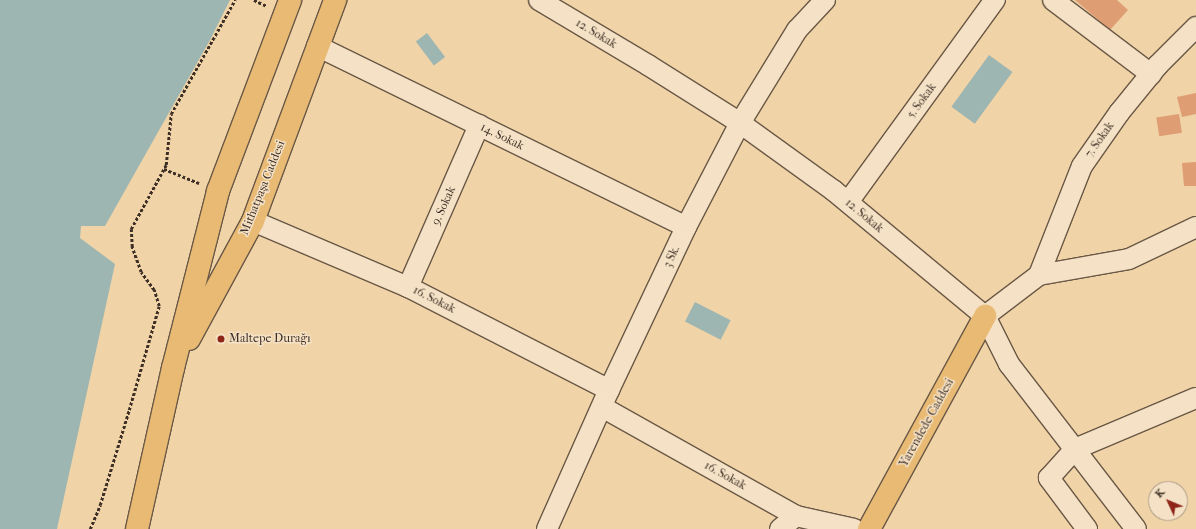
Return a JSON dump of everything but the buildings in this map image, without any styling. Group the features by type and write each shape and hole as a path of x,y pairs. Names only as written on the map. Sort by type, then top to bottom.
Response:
{"main road":[{"name":"Mithatpaşa Caddesi","path":"137,529 173,368 218,191 290,0"},
{"name":"Mithatpaşa Caddesi","path":"173,368 252,222 335,0"},
{"name":"Yarendede Caddesi","path":"869,529 985,316"}],"street":[{"name":"12. Sokak","path":"539,0 648,65 740,123 848,202 985,316"},
{"name":"3 Sk.","path":"547,529 686,227 740,123 797,30 825,0"},
{"name":"5. Sokak","path":"848,202 995,0"},
{"path":"1053,0 1150,74"},
{"name":"7. Sokak","path":"1039,275 1082,166 1119,113 1150,74 1196,27"},
{"name":"14. Sokak","path":"317,46 686,227"},
{"name":"9. Sokak","path":"408,287 479,125"},
{"name":"16. Sokak","path":"252,222 408,287 606,398 796,516 854,529"},
{"path":"1136,529 1009,364 985,316 1039,275 1129,259 1196,227"},
{"path":"1087,529 1049,478 1075,449 1196,398"},
{"path":"780,529 796,516"}],"path":[{"path":"90,529 100,505 159,306 154,290 141,272 132,247 131,229 164,169 169,141 171,114 235,0"},
{"path":"164,169 218,191"}],"water":[{"path":"0,0 230,0 210,40 105,226 81,226 80,238 115,264 57,529 0,529"},
{"path":"427,33 445,57 434,65 416,41"},
{"path":"989,55 1012,72 975,124 951,107"},
{"path":"695,302 731,320 721,340 685,322"}],"place":[{"name":"Maltepe Durağı","path":"221,339"}]}
